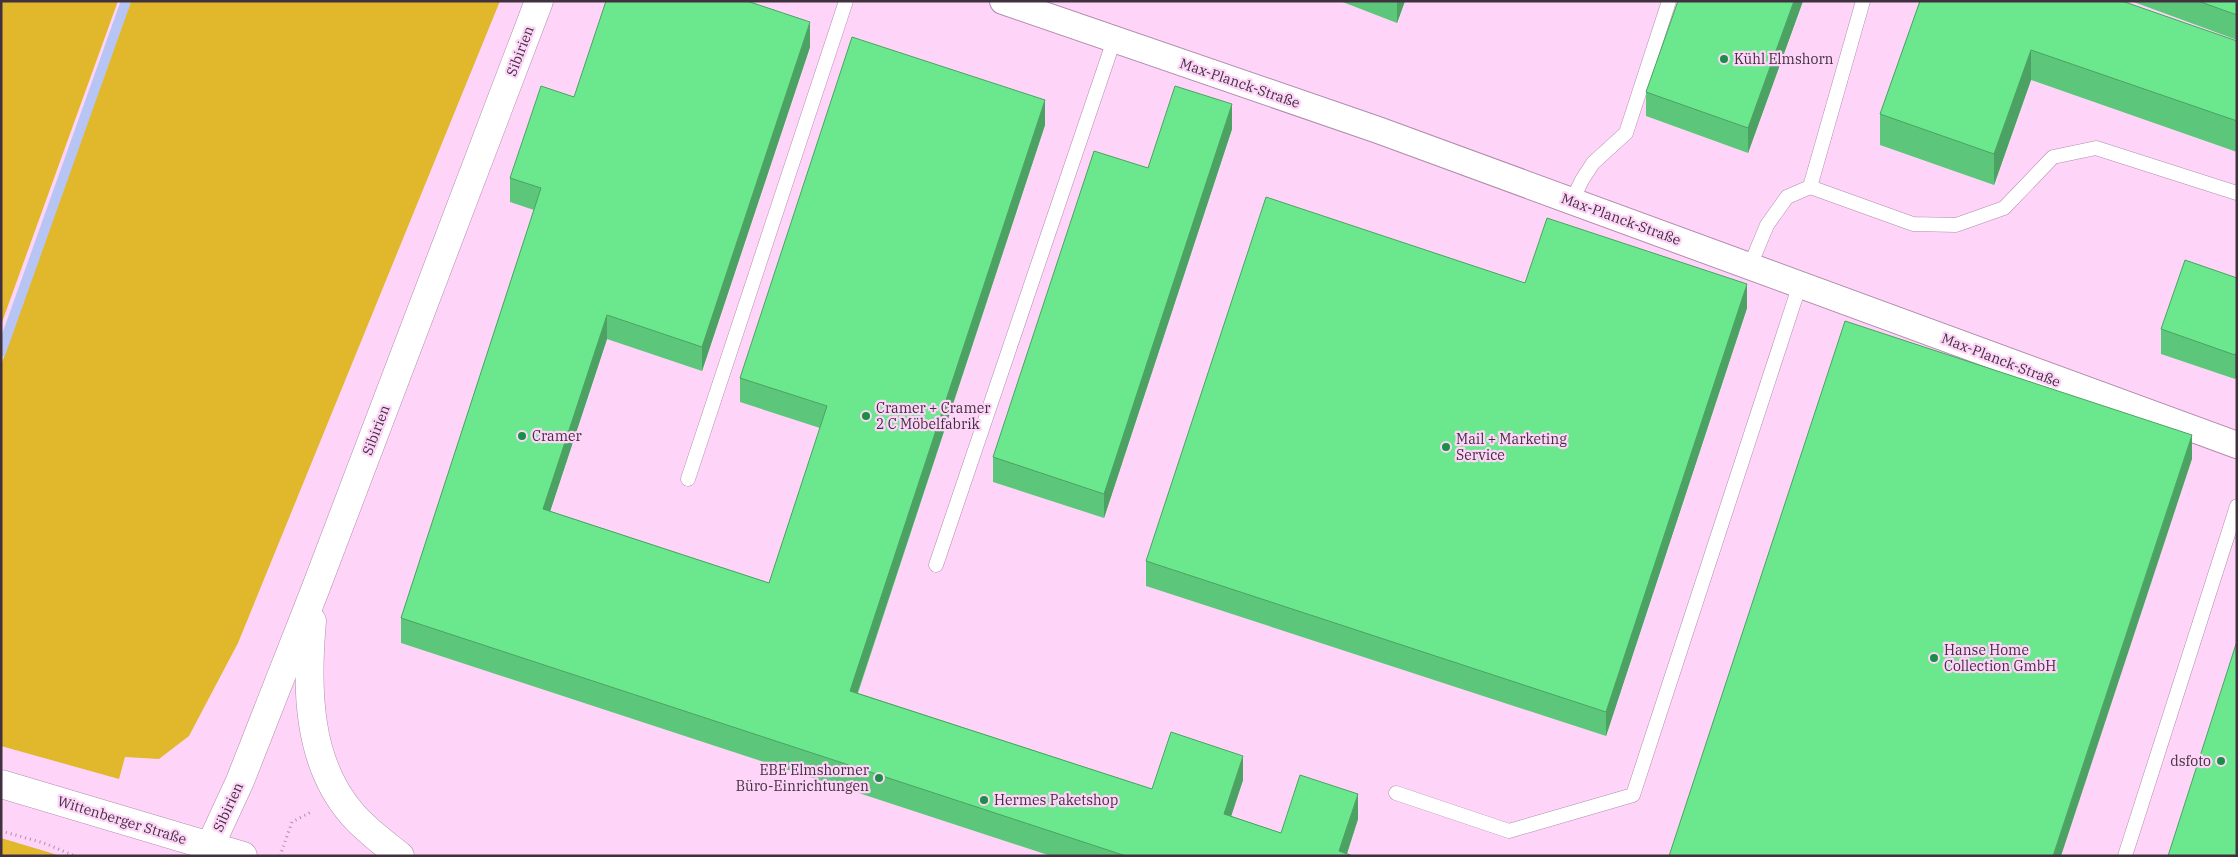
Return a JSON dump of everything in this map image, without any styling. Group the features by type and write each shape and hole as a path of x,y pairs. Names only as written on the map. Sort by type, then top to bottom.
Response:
{"street":[{"name":"Sibirien","path":"208,851 240,781 315,590 539,1"},
{"name":"Max-Planck-Straße","path":"1003,1 1378,130 1800,284 2108,400 2237,445"},
{"path":"315,590 308,660 312,728 321,756 339,796 354,816 400,856"},
{"name":"Wittenberger Straße","path":"1,784 208,851 243,856"}],"lane":[{"path":"688,479 846,1"},
{"path":"1572,201 1593,163 1626,133 1669,1"},
{"path":"1810,187 1863,1"},
{"path":"936,566 1114,40"},
{"path":"1750,266 1767,225 1787,198 1810,187 1913,224 1956,225 2004,208 2053,157 2096,148 2237,193"},
{"path":"1396,793 1509,831 1633,794 1800,284"},
{"path":"2125,856 2237,506"}],"path":[{"path":"280,856 292,822 319,808"},
{"path":"1,831 44,843 76,856"}],"shaded area":[{"path":"1,1 118,1 1,325"},
{"path":"131,1 500,1 238,643 189,736 159,759 125,757 119,779 1,746 1,365"},
{"path":"1,838 61,856 1,856"}],"building":[{"path":"606,1 747,1 810,22 702,347 607,315 543,509 769,583 827,406 740,378 852,37 1045,100 850,691 1152,789 1171,732 1243,756 1224,814 1281,833 1300,775 1358,794 1339,851 1353,856 1126,856 401,618 541,188 510,178 541,86 574,97"},
{"name":"Kühl Elmshorn","path":"1678,1 1794,1 1748,128 1646,92"},
{"path":"1920,1 2122,1 2237,41 2237,121 2031,50 1994,154 1880,114"},
{"path":"2198,1 2237,1 2237,15"},
{"path":"1175,86 1232,104 1104,494 993,457 1094,151 1148,168"},
{"name":"Mail + Marketing Service","path":"1266,197 1525,283 1547,218 1747,284 1606,712 1146,561"},
{"path":"2185,260 2237,278 2237,351 2235,355 2161,329"},
{"name":"Hanse Home Collection GmbH","path":"1845,321 2192,435 2053,856 1669,856"},
{"name":"dsfoto","path":"2237,641 2237,856 2168,856"}],"waterway":[{"path":"1,352 126,1"}],"place":[{"name":"Kühl Elmshorn","path":"1724,59"},
{"name":"Cramer + Cramer 2 C Möbelfabrik","path":"866,416"},
{"name":"Cramer","path":"522,436"},
{"name":"Mail + Marketing Service","path":"1446,447"},
{"name":"Hanse Home Collection GmbH","path":"1934,658"},
{"name":"dsfoto","path":"2221,761"},
{"name":"EBE Elmshorner Büro-Einrichtungen","path":"879,778"},
{"name":"Hermes Paketshop","path":"984,800"}]}
